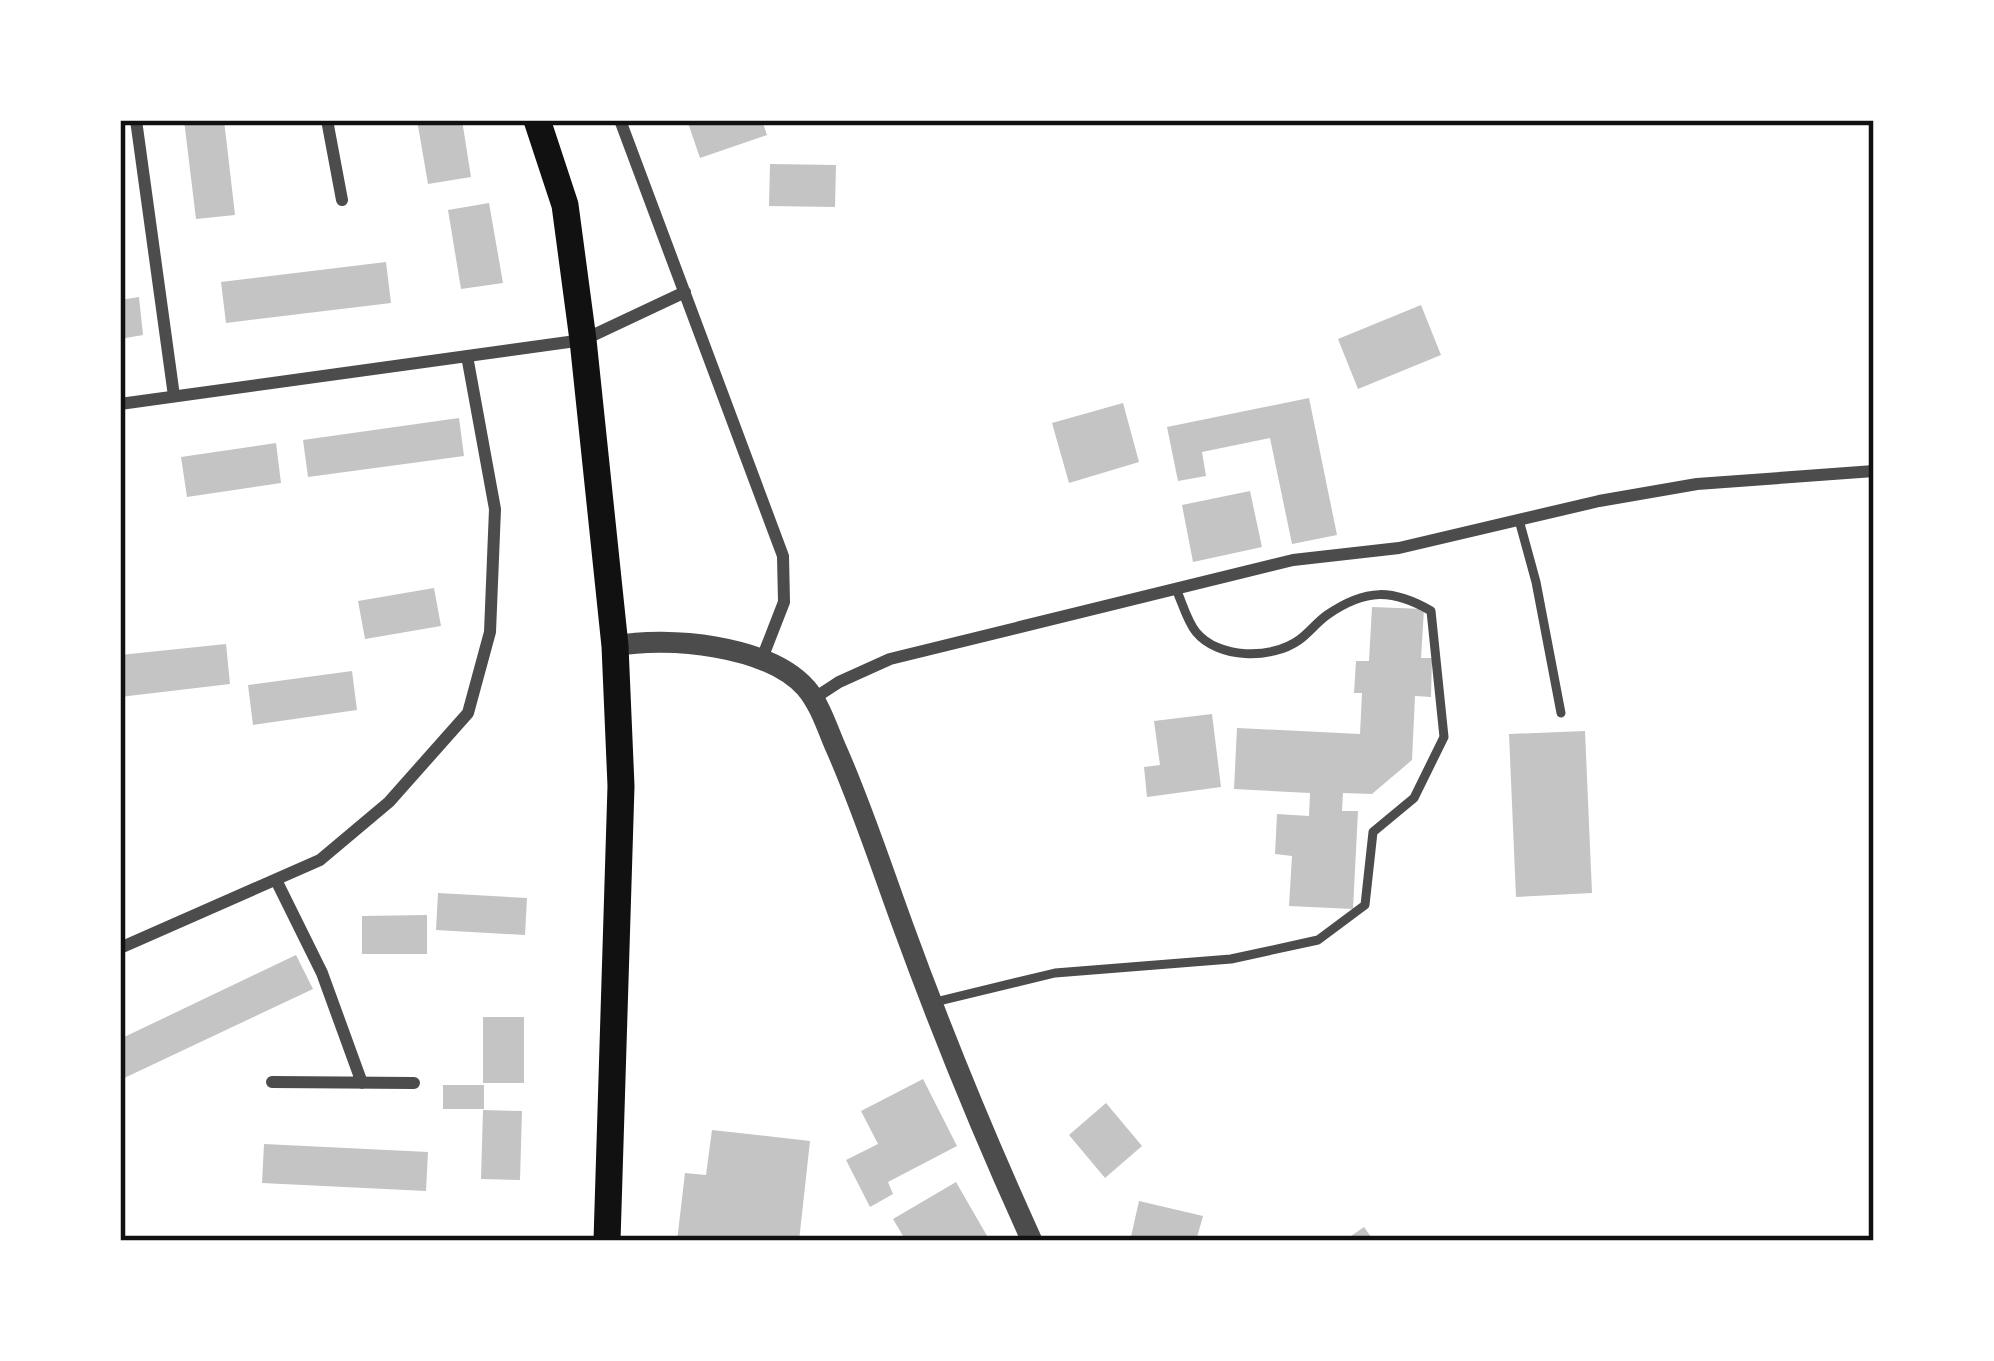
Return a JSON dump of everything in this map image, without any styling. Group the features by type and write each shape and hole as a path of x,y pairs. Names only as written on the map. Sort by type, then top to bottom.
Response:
{"highway":[{"path":"537,120 565,206 584,340 615,646 621,786 607,1241"}],"street":[{"path":"136,120 173,396"},
{"path":"327,120 342,200"},
{"path":"620,120 783,556 784,602 761,661"},
{"path":"120,404 584,340 685,292"},
{"path":"120,948 320,860 389,802 468,713 490,632 495,509 467,356"},
{"path":"813,699 890,658 1293,560 1400,548 1697,484 1874,471"},
{"path":"615,646 643,640 697,643 789,674 813,699 853,785 931,1003 1032,1241"},
{"path":"276,880 322,973 362,1083"},
{"path":"272,1082 414,1083"}],"lane":[{"path":"1519,520 1561,712"},
{"path":"931,1003 1055,973 1231,959 1318,940 1365,905 1373,832 1414,797 1444,736 1432,611 1401,594 1363,597 1327,615 1296,643 1258,653 1217,650 1194,630 1176,589"}],"building":[{"path":"184,120 224,120 235,215 196,219"},
{"path":"417,120 462,120 471,177 428,184"},
{"path":"687,120 762,120 767,135 700,158"},
{"path":"770,164 836,165 835,207 769,206"},
{"path":"489,203 503,283 461,289 448,210"},
{"path":"386,262 391,303 226,323 221,282"},
{"path":"139,297 143,335 120,339 120,300"},
{"path":"1421,305 1441,355 1358,389 1338,339"},
{"path":"1309,398 1337,535 1292,544 1270,438 1202,452 1206,476 1178,481 1167,427"},
{"path":"1123,403 1139,462 1069,483 1052,423"},
{"path":"459,418 464,456 308,477 303,440"},
{"path":"276,443 281,483 187,497 181,457"},
{"path":"1250,491 1262,547 1193,562 1182,505"},
{"path":"434,588 441,626 365,639 358,601"},
{"path":"1372,607 1424,609 1421,658 1432,658 1431,697 1415,696 1412,760 1372,794 1343,793 1342,811 1358,811 1353,909 1289,906 1292,856 1275,854 1277,814 1309,816 1310,793 1234,789 1237,728 1360,734 1362,693 1354,693 1356,661 1369,661"},
{"path":"226,644 230,684 120,697 120,655"},
{"path":"352,671 357,710 253,725 248,685"},
{"path":"1212,714 1221,787 1147,797 1144,767 1160,765 1154,721"},
{"path":"1585,731 1592,893 1516,897 1509,734"},
{"path":"438,893 527,898 525,935 436,930"},
{"path":"427,915 427,954 362,954 362,916"},
{"path":"296,955 313,989 120,1080 120,1039"},
{"path":"483,1017 524,1017 524,1083 483,1083"},
{"path":"923,1079 957,1146 888,1182 893,1194 870,1207 846,1160 878,1144 861,1111"},
{"path":"443,1085 484,1085 484,1109 443,1109"},
{"path":"1106,1103 1142,1146 1105,1178 1069,1135"},
{"path":"483,1110 522,1111 520,1180 481,1179"},
{"path":"712,1130 810,1141 799,1241 677,1241 685,1173 706,1175"},
{"path":"264,1144 428,1152 426,1191 262,1183"},
{"path":"956,1182 990,1241 906,1241 893,1219"},
{"path":"1139,1201 1203,1216 1196,1241 1130,1241"},
{"path":"1364,1227 1374,1241 1344,1241"}]}
